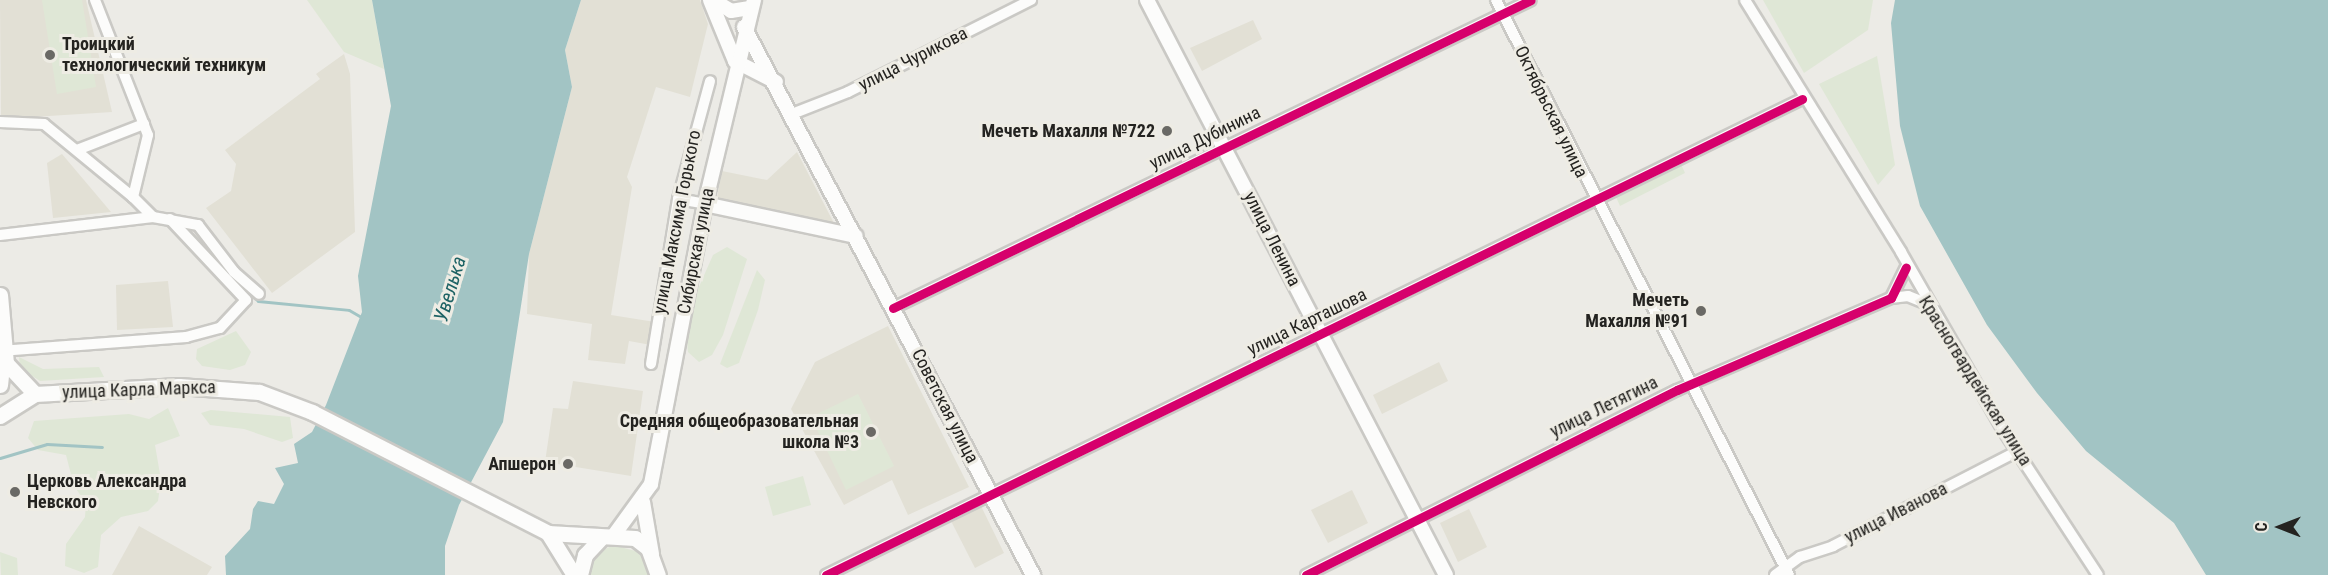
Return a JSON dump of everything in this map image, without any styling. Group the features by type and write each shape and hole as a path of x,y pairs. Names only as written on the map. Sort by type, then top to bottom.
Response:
{"main road":[{"path":"0,295 2,351 0,385"},
{"path":"0,416 35,394 14,375 2,351"},
{"name":"улица Карла Маркса","path":"35,394 209,386 260,392 312,412 548,533"},
{"path":"548,533 635,538 652,554 661,574"},
{"path":"548,533 574,575"},
{"path":"580,575 588,551 607,537"}],"street":[{"path":"95,0 148,135 144,167 133,197"},
{"path":"711,0 731,12 752,4"},
{"path":"711,0 735,61 776,82"},
{"name":"улица Чурикова","path":"792,114 848,92 1031,0"},
{"name":"улица Ленина","path":"1147,0 1446,575"},
{"name":"Октябрьская улица","path":"1496,0 1595,200 1787,572"},
{"name":"улица Дубинина","path":"893,308 1531,0"},
{"name":"Красногвардейская улица","path":"1745,0 1802,99 1906,267 1925,303 2098,575"},
{"name":"Сибирская улица","path":"652,554 643,502 735,61 752,4"},
{"name":"Советская улица","path":"744,27 776,82 1033,575"},
{"name":"улица Максима Горького","path":"651,364 678,199 710,81"},
{"name":"улица Карташова","path":"826,575 1802,99"},
{"path":"0,122 44,124 133,197 153,217"},
{"path":"77,150 144,124"},
{"path":"678,199 856,236"},
{"path":"0,235 153,217 198,225 234,272 259,294"},
{"path":"2,351 207,334 246,300 170,219"},
{"path":"1891,298 1906,267"},
{"name":"улица Летягина","path":"1306,575 1416,518 1690,384 1891,298 1908,296 1925,303"},
{"name":"улица Иванова","path":"1775,575 1787,572 1800,557 1833,546 2018,451"},
{"name":"Сибирская улица","path":"607,537 643,502"}],"shaded area":[{"name":"Троицкий технологический техникум","path":"0,0 86,0 112,112 1,119"},
{"path":"581,0 700,0 708,24 690,97 656,87 627,177 632,187 611,315 655,322 651,345 629,341 625,364 588,360 592,324 527,314 529,254 572,87 565,50"},
{"path":"1253,20 1262,39 1202,71 1190,48"},
{"path":"344,54 350,74 355,232 272,293 206,208 231,191 236,164 225,150 320,79 316,74"},
{"path":"797,152 837,229 716,202 722,171 767,180"},
{"path":"62,154 111,212 53,218 47,163"},
{"path":"168,281 173,327 117,330 116,285"},
{"name":"Средняя общеобразовательная школа №3","path":"888,326 969,487 908,515 892,480 844,505 791,409 815,362"},
{"path":"1439,362 1448,381 1382,414 1373,395"},
{"path":"573,381 643,391 631,476 545,462 553,408 568,409"},
{"path":"1352,490 1368,523 1328,543 1311,510"},
{"path":"980,504 1004,553 975,568 950,519"},
{"path":"1469,509 1487,547 1458,562 1440,523"},
{"path":"139,526 212,567 207,575 112,575"}],"green space":[{"path":"42,0 82,0 96,87 57,94"},
{"path":"307,0 372,0 384,69 344,52"},
{"path":"1763,0 1873,0 1868,30 1804,73"},
{"path":"1877,56 1895,165 1878,185 1819,84"},
{"path":"1681,164 1685,173 1620,206 1616,197"},
{"path":"727,247 747,259 723,335 712,355 699,362 688,352 687,341 698,289 713,255"},
{"path":"757,270 765,280 758,310 739,363 727,368 720,364"},
{"path":"236,331 251,352 245,365 230,370 202,366 196,359 197,349"},
{"path":"19,357 43,369 99,367 104,377 40,381 20,368"},
{"path":"858,394 894,466 846,490 811,417"},
{"path":"168,408 180,436 155,445 161,480 158,501 148,511 121,517 101,535 98,567 84,573 65,566 66,544 85,517 86,503 74,486 66,455 38,450 28,438 34,421 129,414 149,419"},
{"path":"211,410 290,417 293,438 282,442 244,429 210,425 201,413"},
{"path":"803,476 811,505 773,516 765,487"},
{"path":"613,545 639,552 649,575 590,575 596,554"},
{"path":"0,552 17,558 18,575 1,575"}],"water":[{"name":"Увелька","path":"372,0 581,0 565,50 572,87 529,254 503,422 459,505 445,546 445,575 226,575 225,556 250,529 253,509 258,501 274,504 284,484 275,468 298,463 294,444 312,432 326,405 362,312 358,276 391,106"},
{"path":"1895,0 2328,0 2328,575 2206,575 2174,523 2086,451 2037,393 1987,325 1920,206 1900,126 1891,23"}],"pier":[{"path":"321,408 472,484 465,501 313,423"}],"waterway":[{"path":"218,263 229,273"},
{"path":"242,286 258,301 349,310 361,317"},
{"path":"0,458 47,444 102,447"}],"cycle path":[{"path":"893,308 1531,0"},
{"path":"826,575 1802,99"},
{"path":"1306,575 1677,390 1891,298 1906,267"}],"place":[{"name":"Троицкий технологический техникум","path":"50,55"},
{"name":"Мечеть Махалля №722","path":"1167,131"},
{"name":"Мечеть Махалля №91","path":"1701,311"},
{"name":"Средняя общеобразовательная школа №3","path":"871,432"},
{"name":"Апшерон","path":"568,464"},
{"name":"Церковь Александра Невского","path":"15,492"}]}
